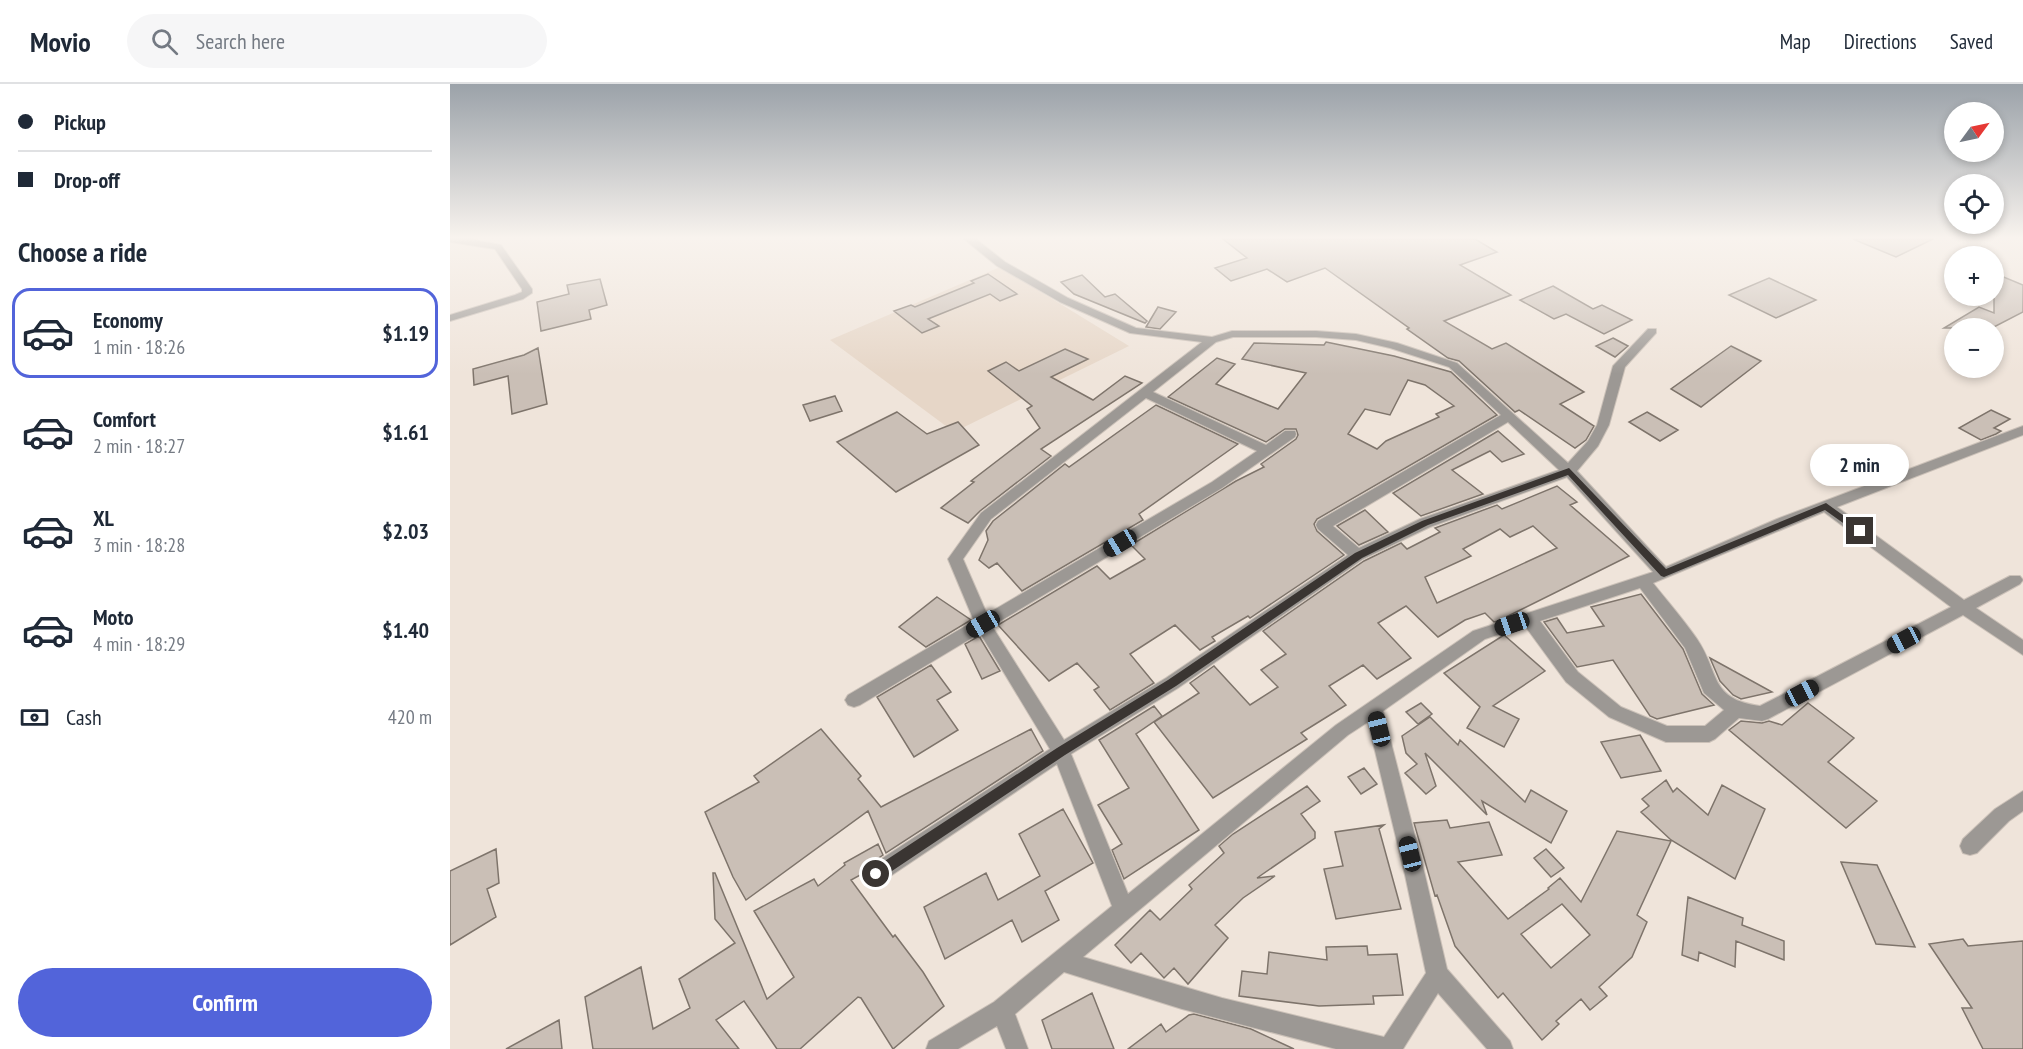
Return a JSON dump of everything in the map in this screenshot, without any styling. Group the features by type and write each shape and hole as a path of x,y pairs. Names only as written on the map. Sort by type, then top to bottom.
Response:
{"street":[{"path":"450,318 519,297 527,293 524,284"},
{"path":"1036,284 1064,300 1134,332 1212,340"},
{"path":"876,874 1061,751 1172,683 1358,555 1425,523 1569,471 1593,443 1603,425 1619,366 1652,331"},
{"path":"1124,910 1061,751 983,624 955,559 986,516 1212,340 1232,334 1316,334 1356,337 1393,345 1453,365 1569,471 1664,574"},
{"path":"1145,393 1266,450"},
{"path":"1358,555 1323,525 1509,416"},
{"path":"937,1049 1002,1010 1342,730 1479,635 1664,574 1826,506 2023,430"},
{"path":"854,700 1217,485 1290,434"},
{"path":"1826,506 1964,608 2023,648"},
{"path":"1643,581 1692,645 1710,688 1736,710 1762,714 2015,580"},
{"path":"1528,619 1572,677 1615,712 1666,734 1709,734 1736,710"},
{"path":"1373,708 1415,875 1437,975 1502,1049"},
{"path":"1970,846 2002,815 2023,800"},
{"path":"1062,961 1259,1020 1388,1049 1437,975"},
{"path":"1002,1010 1017,1049"}],"shaded area":[{"path":"960,284 1028,284 1129,346 954,432 830,340"}],"building":[{"path":"601,284 607,305 589,310 591,319 541,331 537,302 569,294 567,285"},
{"path":"971,284 1003,284 1017,294 1000,301 990,294 928,319 939,326 922,333 894,311 911,305 915,307"},
{"path":"1063,284 1091,284 1105,297 1115,294 1147,321 1145,323 1074,294"},
{"path":"1347,284 1492,284 1511,295 1444,321 1492,349 1506,343 1584,392 1560,404 1594,426 1586,440 1575,448 1519,410 1515,412 1459,361 1448,358 1407,329 1409,328"},
{"path":"1755,284 1782,284 1816,300 1776,318 1729,295"},
{"path":"2004,284 2023,285 2023,312 2004,322 2004,318 1961,318 1979,307 1994,313 1994,306 2004,306"},
{"path":"1553,286 1593,309 1602,305 1632,320 1604,334 1566,314 1554,319 1520,300"},
{"path":"1158,307 1176,312 1160,329 1146,327"},
{"path":"1613,338 1628,346 1615,357 1596,346"},
{"path":"1326,342 1394,356 1451,372 1497,415 1317,519 1314,524 1317,531 1344,555 1250,618 1248,616 1212,637 1215,641 1200,650 1175,625 1130,654 1154,683 1110,710 1094,690 1099,687 1077,663 1049,681 998,625 1097,566 1110,579 1145,559 1131,545 1236,481 1264,467 1261,464 1296,439 1298,435 1296,429 1285,429 1266,442 1168,397 1217,358 1235,364 1216,384 1278,409 1306,373 1242,359 1254,343 1324,345","holes":["1408,380 1425,385 1454,406 1436,414 1439,417 1386,441 1377,449 1348,434 1365,409 1390,415"]},
{"path":"1731,346 1761,361 1701,407 1671,389"},
{"path":"538,348 547,404 512,414 508,376 474,385 473,369 524,355"},
{"path":"1065,349 1088,359 1051,377 1093,400 1125,376 1142,383 1041,449 1051,456 968,523 941,508 974,482 971,481 1040,428 1027,409 1032,406 988,371 1006,362 1019,371"},
{"path":"835,396 842,411 810,421 803,405"},
{"path":"1156,405 1238,444 1139,514 1143,520 1022,591 997,563 989,568 979,560 988,540 986,531 993,521 1065,464 1069,467"},
{"path":"1991,410 2010,419 1994,428 2001,431 1996,434 1981,440 1959,428"},
{"path":"897,412 927,434 958,422 979,445 896,492 837,442"},
{"path":"1647,412 1678,430 1660,441 1629,422"},
{"path":"1498,431 1524,454 1502,462 1490,451 1452,470 1483,494 1421,516 1393,493"},
{"path":"1557,486 1577,502 1570,505 1629,556 1498,621 1494,622 1485,613 1465,620 1438,637 1406,606 1378,623 1411,658 1377,679 1363,665 1329,686 1346,705 1301,733 1307,739 1213,798 1154,722 1199,693 1190,683 1214,666 1250,705 1278,687 1261,670 1286,654 1263,631 1364,561 1401,543 1407,549 1440,532 1435,528 1497,505 1502,509","holes":["1533,526 1557,548 1437,603 1425,577 1471,556 1463,549 1500,529 1510,537"]},
{"path":"1365,510 1388,532 1359,545 1337,526"},
{"path":"1641,594 1683,649 1702,694 1714,705 1657,719 1650,716 1613,660 1577,667 1544,622 1557,618 1567,633 1604,626 1591,607"},
{"path":"937,597 971,620 926,647 899,627"},
{"path":"1504,635 1545,671 1493,706 1519,719 1504,747 1467,728 1480,707 1444,673"},
{"path":"979,636 1000,671 982,679 965,644"},
{"path":"1710,658 1772,692 1741,699 1733,695 1720,681"},
{"path":"931,665 951,692 937,700 958,730 914,757 877,697"},
{"path":"1421,703 1432,714 1418,724 1406,712"},
{"path":"1808,703 1854,738 1828,762 1877,801 1846,828 1729,730 1741,721 1762,723 1769,721 1782,725"},
{"path":"1154,706 1162,716 1136,734 1199,830 1124,879 1112,850 1122,844 1098,805 1129,788 1099,740"},
{"path":"1430,717 1458,745 1460,740 1525,802 1531,790 1567,811 1551,843 1482,801 1487,815 1425,753 1436,786 1426,794 1405,773 1417,764 1406,753 1402,736"},
{"path":"821,729 861,776 858,779 881,807 1031,729 1043,751 886,853 868,811 746,900 733,877 705,812 759,782 754,776"},
{"path":"1640,735 1661,771 1621,778 1601,742"},
{"path":"1364,768 1377,784 1361,794 1348,777"},
{"path":"1666,780 1673,792 1677,788 1708,815 1722,785 1765,809 1735,879 1671,840 1641,812 1649,806 1642,799"},
{"path":"1307,786 1320,801 1301,814 1315,832 1315,838 1257,878 1275,876 1243,898 1215,925 1228,938 1188,984 1174,968 1164,978 1141,953 1131,963 1115,945 1150,910 1160,920 1192,889 1189,885 1224,853 1219,846 1233,834"},
{"path":"1063,809 1093,863 1045,891 1059,920 1022,942 1012,920 945,959 924,907 986,873 998,900 1040,876 1019,834"},
{"path":"1447,820 1450,828 1489,822 1502,855 1458,862 1508,919 1549,889 1560,878 1581,902 1617,831 1671,841 1637,915 1647,922 1632,957 1599,987 1607,996 1590,1010 1581,999 1556,1021 1559,1024 1542,1040 1503,993 1498,998 1455,946 1437,895 1435,896 1414,823","holes":["1562,904 1590,935 1551,968 1521,934"]},
{"path":"1384,825 1379,829 1401,909 1336,919 1324,869 1343,866 1335,832"},
{"path":"878,844 883,855 868,865 864,873 851,880 893,937 895,935 923,972 944,1006 893,1049 861,998 858,997 800,1049 777,1049 744,1001 716,1020 739,1049 593,1049 585,997 641,967 653,1029 690,1008 679,979 735,943 715,919 713,873 715,873 767,999 794,977 754,911 814,879 818,886 845,865 844,863"},
{"path":"496,849 499,883 487,889 496,917 450,945 450,871"},
{"path":"1546,849 1564,868 1551,877 1534,858"},
{"path":"1841,862 1877,865 1915,947 1876,944"},
{"path":"1688,897 1743,918 1742,925 1784,941 1784,960 1736,941 1735,967 1699,952 1698,961 1682,955"},
{"path":"1963,939 1968,946 2023,941 2023,1049 1983,1049 1962,1008 1972,1008 1929,944"},
{"path":"1367,946 1368,955 1397,954 1403,995 1373,996 1374,1004 1319,1006 1239,996 1242,971 1267,974 1269,952 1327,960 1326,947"},
{"path":"1092,993 1114,1049 1052,1049 1042,1020"},
{"path":"1194,1014 1251,1029 1294,1049 1128,1049 1161,1024 1166,1032 1189,1015"},
{"path":"559,1020 562,1049 506,1049"}],"route":[{"path":"876,874 1061,751 1172,683 1358,555 1425,523 1569,471 1664,574 1826,506 1860,531"}]}
